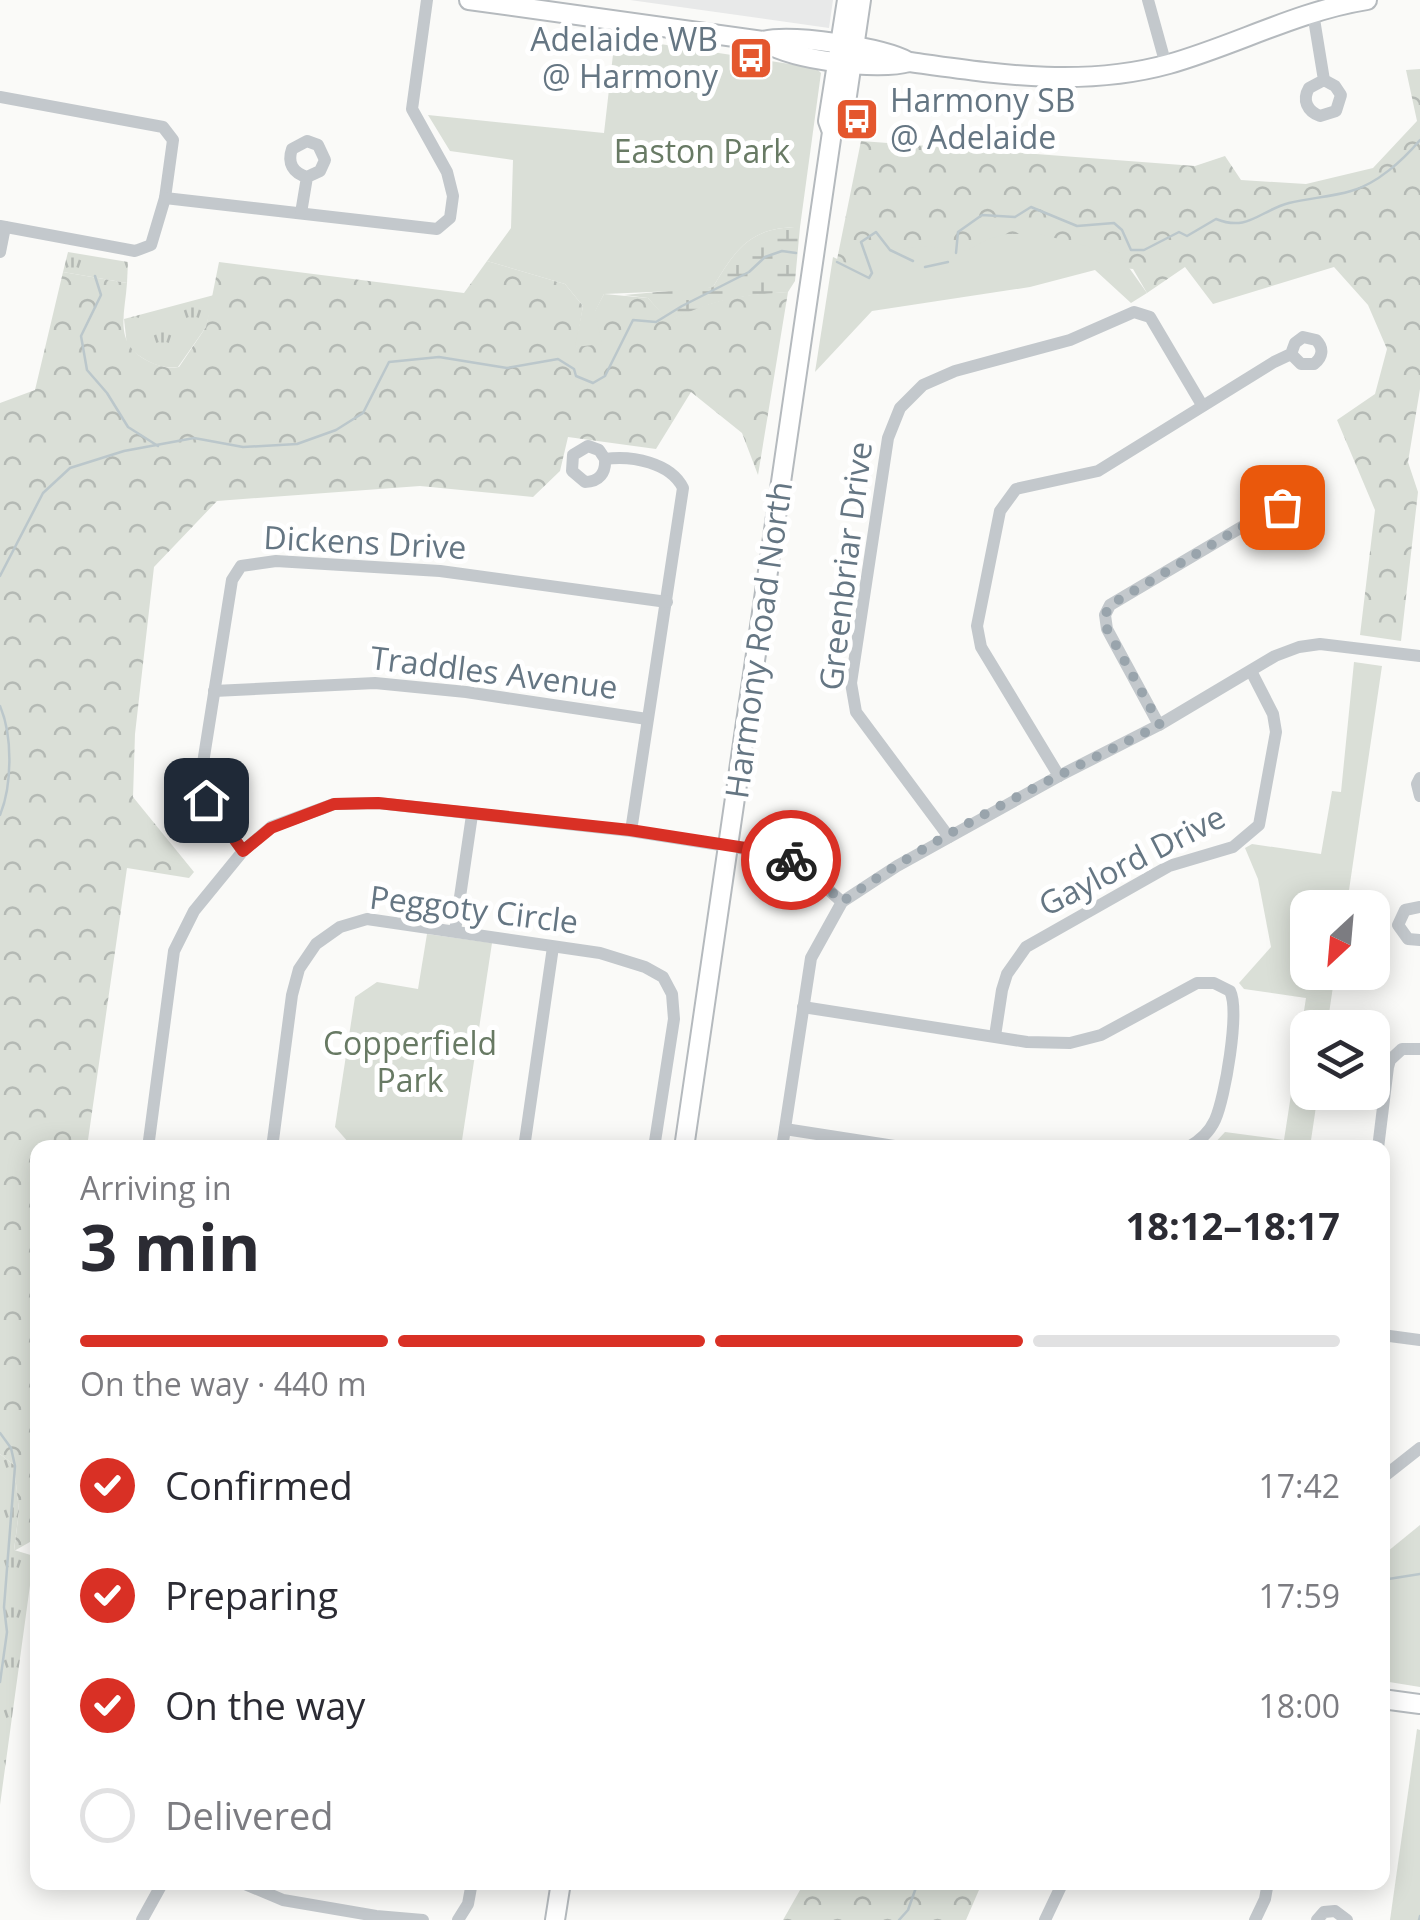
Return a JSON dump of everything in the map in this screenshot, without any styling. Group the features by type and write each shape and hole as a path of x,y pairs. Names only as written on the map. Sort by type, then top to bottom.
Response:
{"main road":[{"path":"469,0 764,41 782,52 891,53 909,62 1045,79 1103,76 1166,65 1313,13 1367,0"},
{"name":"Harmony Road North","path":"846,54 847,0"},
{"name":"Harmony Road North","path":"685,1140 832,132 828,121 861,0"},
{"path":"1390,1700 1420,1704"},
{"path":"555,1920 560,1890"}],"street":[{"path":"164,198 437,229 450,218 454,196 447,172 412,109 427,0"},
{"path":"1148,0 1166,65"},
{"path":"1313,13 1324,80"},
{"path":"0,96 162,126 173,140 164,198 151,245 135,251 3,227 0,252"},
{"path":"302,213 307,177"},
{"name":"Greenbriar Drive","path":"949,837 856,712 851,683 888,438 900,408 924,385 955,371 1070,340 1134,312 1150,317 1202,405"},
{"path":"1059,776 981,647 977,626 1000,511 1016,489 1098,471 1291,354"},
{"path":"606,459 617,457 660,466 676,476 682,488 630,830"},
{"path":"1160,725 1107,629 1105,615 1110,605 1267,512 1282,507"},
{"name":"Dickens Drive","path":"243,851 206,800 200,782 232,580 241,566 276,562 440,571 667,602"},
{"path":"783,1140 811,958 842,902 949,837 1160,725 1275,656 1320,644 1420,656"},
{"name":"Gaylord Drive","path":"995,1036 1007,974 1026,947 1169,866 1233,847 1259,825 1276,732 1274,714 1251,672"},
{"name":"Traddles Avenue","path":"214,691 375,683 466,692 647,719"},
{"path":"1420,778 1420,796"},
{"path":"149,1140 174,952 194,910 243,851 271,828 334,804 378,803 630,830 787,857 812,873 842,902"},
{"path":"455,931 472,816"},
{"path":"1420,908 1405,910 1398,925 1408,939 1420,940"},
{"name":"Peggoty Circle","path":"273,1140 292,995 299,969 316,944 340,927 367,919 600,953 664,977 672,994 674,1018 655,1140"},
{"path":"525,1140 553,947"},
{"path":"804,1007 1048,1044 1088,1040 1197,983 1206,981 1222,986 1230,991 1234,1008 1220,1107 1206,1135 1199,1140"},
{"path":"1379,1140 1390,1060 1402,1049 1420,1049"},
{"path":"785,1129 856,1140"},
{"path":"1390,1336 1420,1340"},
{"path":"1390,1470 1420,1448"},
{"path":"142,1920 159,1890"},
{"path":"260,1890 284,1900 423,1920"},
{"path":"458,1920 468,1904 471,1890"},
{"path":"1044,1920 1060,1890"},
{"path":"1255,1920 1266,1890"},
{"path":"1317,1920 1329,1911 1340,1912 1347,1920"}],"shaded area":[{"path":"630,0 833,0 829,28"}],"green space":[{"name":"Easton Park","path":"615,37 816,68 821,73 800,227 757,235 738,250 713,287 604,294 595,312 602,344 575,347 583,306 565,284 487,261 511,228 513,160 450,151 428,115 604,133"},
{"path":"1420,69 1420,389 1408,462 1418,492 1401,641 1360,635 1375,510 1337,420 1375,394 1387,349 1368,305 1334,267 1213,304 1185,267 1147,293 1133,269 966,251 827,309 861,141 1195,166 1225,156 1241,180 1306,184 1373,168 1417,121 1406,70"},
{"path":"800,227 795,281 788,292 727,300 669,322 648,298 624,295 713,287 738,250 757,235"},
{"path":"1007,234 1040,234 1120,255 1147,293 1131,303 1095,270 1030,287 872,311 815,372 833,257 859,269 867,249 925,246 966,251"},
{"path":"68,252 128,262 127,283 63,272"},
{"path":"487,261 565,284 583,306 576,347 604,294 648,298 669,321 727,299 788,292 758,475 742,433 691,392 656,449 568,437 560,471 533,497 420,486 217,501 154,567 135,734 133,797 194,872 189,878 127,868 88,1140 30,1140 30,1542 14,1551 19,1511 14,1465 0,1454 0,403 35,390 63,272 127,283 124,327 130,346 148,361 175,368 206,327 219,262 464,293"},
{"path":"214,295 206,327 178,367 151,362 127,346 124,319"},
{"path":"1354,662 1382,666 1349,890 1290,890 1290,990 1332,990 1330,1010 1304,1010 1306,998 1244,989 1239,983 1271,947 1258,879 1245,848 1252,844 1321,854 1332,791 1341,792"},
{"name":"Copperfield Park","path":"427,934 492,943 462,1140 346,1140 335,1127 355,997 377,982 418,989"},
{"path":"1290,1101 1290,1110 1315,1110 1311,1140 1284,1140"},
{"path":"1225,1132 1284,1140 1218,1140"},
{"path":"0,1454 14,1465 19,1511 14,1550 30,1555 30,1585 0,1805"},
{"path":"1420,1525 1420,1687 1390,1682 1390,1549"},
{"path":"1417,1729 1420,1920 1390,1920"},
{"path":"800,1890 979,1890 966,1920 783,1920"}],"waterway":[{"path":"956,253 958,232 982,215 1015,217 1031,207 1077,226 1114,223 1122,230 1131,250 1144,250 1179,232 1187,236 1216,219 1245,222 1289,203 1361,188 1389,170 1420,140"},
{"path":"837,262 869,278 872,273 861,242 876,232 890,250 913,261"},
{"path":"0,576 43,493 70,468 124,451 194,438 243,447 297,444 336,430 363,413 389,362 439,357 507,368 558,359 574,369 576,376 593,383 605,376 633,320 656,322 749,272 765,257 782,251 796,253"},
{"path":"925,267 948,262"},
{"path":"95,276 101,295 81,336 87,370 128,427 158,446"},
{"path":"0,706 9,761 0,815"},
{"path":"0,1433 11,1448 15,1466 4,1607 7,1632 0,1682"},
{"path":"1390,1579 1420,1574"},
{"path":"899,1920 908,1910 915,1890"},
{"path":"1419,1920 1420,1916"}],"way so far":[{"path":"791,860 812,873 842,902 896,866 1160,725 1107,629 1105,615 1110,605 1267,512 1282,507"}],"place":[{"name":"Adelaide WB @ Harmony","path":"751,58"},
{"name":"Harmony SB @ Adelaide","path":"857,119"}],"route":[{"path":"206,800 243,851 271,828 334,804 378,803 630,830 771,852 791,860"}]}
